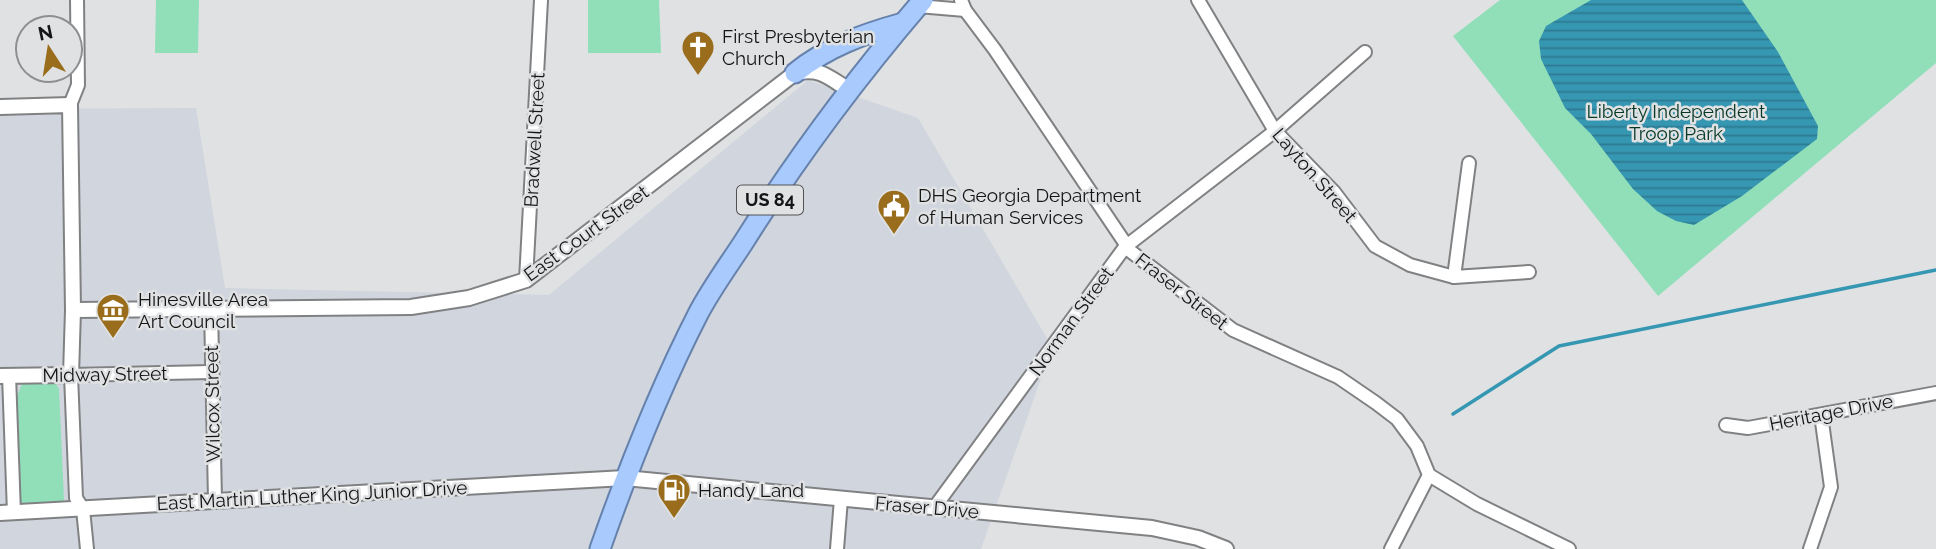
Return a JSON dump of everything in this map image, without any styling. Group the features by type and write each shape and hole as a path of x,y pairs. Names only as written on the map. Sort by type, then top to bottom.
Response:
{"highway":[{"name":"US 84","path":"600,549 660,392 699,311 772,197 849,90 921,3"},
{"path":"795,73 814,57 845,42 903,23"}],"street":[{"path":"77,0 78,85 70,106 73,310 71,375 76,498 83,509 87,549"},
{"name":"Bradwell Street","path":"526,280 541,0"},
{"name":"Layton Street","path":"1198,0 1275,131 1334,192 1375,246 1410,265 1454,278 1529,272"},
{"name":"Fraser Street","path":"921,3 963,5 1125,243 1125,247 1233,330 1338,377 1376,403 1397,419 1417,446 1429,475"},
{"name":"Norman Street","path":"934,508 1125,247 1275,131 1365,52"},
{"path":"795,73 808,70 820,72 849,90"},
{"name":"East Court Street","path":"73,310 411,307 469,298 526,280 795,73"},
{"path":"0,107 70,106"},
{"path":"1454,278 1469,163"},
{"name":"Wilcox Street","path":"211,308 215,500"},
{"name":"Midway Street","path":"4,376 211,372"},
{"path":"4,376 7,513"},
{"name":"Heritage Drive","path":"1726,425 1748,428 1936,393"},
{"path":"1810,549 1831,487 1821,415"},
{"path":"1391,549 1429,475 1477,504 1569,549"},
{"name":"Fraser Drive","path":"625,478 1152,528 1198,538 1226,549"},
{"name":"East Martin Luther King Junior Drive","path":"7,513 625,478"},
{"path":"838,549 841,499"}],"shaded area":[{"path":"808,80 918,118 1052,347 981,549 0,549 0,109 196,108 225,288 549,295"}],"green space":[{"path":"156,0 199,0 198,53 155,53"},
{"path":"588,0 659,0 661,53 588,53"},
{"name":"Liberty Independent Troop Park","path":"1500,0 1936,0 1936,63 1658,296 1453,36"},
{"path":"23,382 55,382 59,389 64,500 57,504 24,505 20,501 17,396"}],"water":[{"path":"1591,0 1742,0 1778,52 1818,126 1817,139 1742,196 1694,225 1676,221 1657,211 1633,189 1591,134 1565,108 1541,59 1539,41 1546,26"}],"waterway":[{"path":"1453,414 1559,346 1936,270"}],"place":[{"name":"First Presbyterian Church","path":"698,77"},
{"name":"DHS Georgia Department of Human Services","path":"894,236"},
{"name":"Hinesville Area Art Council","path":"113,340"},
{"name":"Handy Land","path":"674,520"}]}
